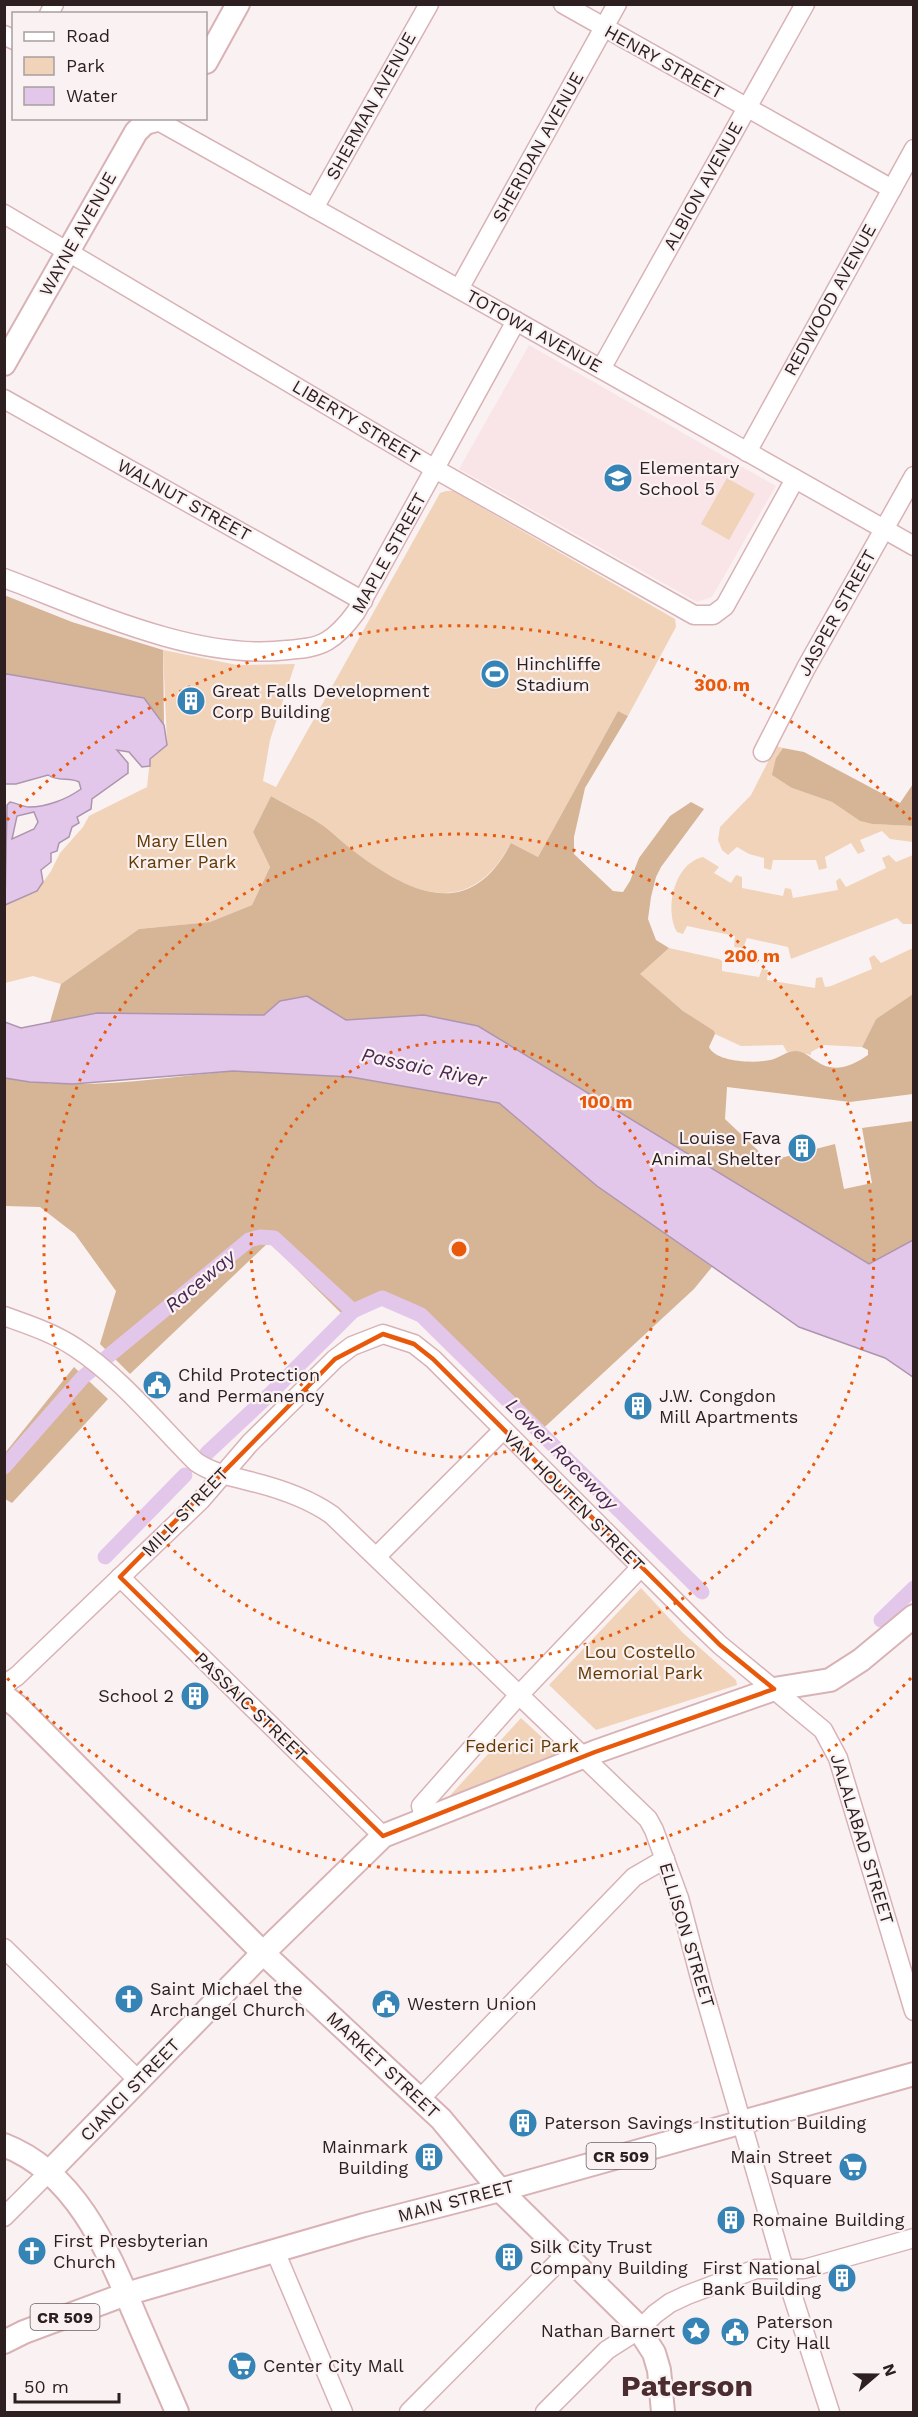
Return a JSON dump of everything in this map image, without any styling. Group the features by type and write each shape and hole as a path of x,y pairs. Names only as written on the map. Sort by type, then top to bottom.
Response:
{"main road":[{"path":"207,60 238,4"},
{"name":"WAYNE AVENUE","path":"4,364 136,132 145,123 155,120"},
{"path":"383,1836 584,1757 774,1689 830,1680 861,1660 914,1616"},
{"name":"MARKET STREET","path":"4,1696 18,1707 263,1953 441,2119 500,2190 640,2329 654,2353 659,2370 663,2412"},
{"name":"CIANCI STREET","path":"49,2172 263,1953 383,1836"},
{"name":"MAIN STREET","path":"4,2342 24,2332 126,2294 914,2074"},
{"path":"4,2145 21,2152 49,2172 90,2220 126,2294 177,2412"}],"street":[{"name":"SHERMAN AVENUE","path":"314,208 429,4"},
{"name":"HENRY STREET","path":"563,4 892,189"},
{"name":"SHERIDAN AVENUE","path":"459,289 617,4"},
{"name":"ALBION AVENUE","path":"601,369 806,4"},
{"name":"TOTOWA AVENUE","path":"160,120 914,546"},
{"name":"REDWOOD AVENUE","path":"747,452 914,149"},
{"name":"LIBERTY STREET","path":"4,214 435,470 694,615 713,615 725,606 795,479"},
{"name":"MAPLE STREET","path":"4,578 106,619 206,646 257,651 307,648 327,641 347,625 363,601 516,321"},
{"name":"WALNUT STREET","path":"4,399 363,601"},
{"name":"JASPER STREET","path":"764,752 806,668 914,476"},
{"name":"ELLISON STREET","path":"4,1316 54,1336 87,1356 196,1462 222,1475 308,1500 332,1515 648,1819 680,1898 784,2269 830,2412"},
{"name":"VAN HOUTEN STREET","path":"366,1340 383,1334 414,1344 433,1359 640,1568 720,1645 774,1689"},
{"name":"MILL STREET","path":"4,1685 201,1500 250,1443 335,1359 352,1346 366,1340"},
{"path":"377,1557 503,1430"},
{"path":"425,1820 421,1806 519,1695 640,1568"},
{"name":"PASSAIC STREET","path":"120,1577 383,1836"},
{"name":"JALALABAD STREET","path":"774,1689 823,1730 831,1740 855,1811 914,2012"},
{"path":"419,2100 634,1877 664,1859"},
{"path":"4,1948 139,2081"},
{"name":"CIANCI STREET","path":"4,2217 49,2172"},
{"path":"545,2412 608,2350 640,2329 655,2314 687,2295 756,2269 804,2269 914,2238"},
{"path":"274,2251 343,2412"},
{"path":"409,2412 566,2254"}],"highlighted area":[{"path":"383,1334 414,1344 433,1359 720,1645 774,1689 595,1752 383,1836 120,1577 335,1359"}],"shaded area":[{"name":"Elementary School 5","path":"529,345 776,486 712,597 697,602 459,469"},
{"path":"4,595 72,622 163,650 164,725 144,698 5,675"},
{"path":"618,711 628,716 585,788 574,837 574,854 613,891 623,892 639,858 670,816 691,802 704,809 656,877 648,919 656,940 669,948 640,974 683,1011 714,1031 715,1034 709,1047 713,1052 738,1061 767,1061 796,1051 823,1065 843,1067 868,1055 868,1050 862,1047 876,1019 913,994 913,1094 850,1102 727,1087 725,1119 769,1161 835,1144 844,1189 872,1183 862,1128 913,1121 913,1240 869,1264 478,1026 424,1015 346,1020 307,996 280,1001 264,1015 97,1013 50,1022 61,984 139,929 210,922 252,905 270,867 253,832 271,796 323,826 373,865 395,878 416,888 437,893 458,892 477,884 495,868 511,843 538,857"},
{"path":"783,748 804,752 900,803 913,784 913,826 872,824 860,821 832,802 792,788 772,775 776,758"},
{"path":"233,1071 351,1077 499,1103 597,1186 712,1267 694,1289 535,1436 417,1319 380,1305 349,1321 269,1242 130,1374 100,1344 116,1291 75,1234 40,1207 5,1206 5,1078 61,1084 90,1084"},
{"path":"74,1367 108,1399 12,1503 5,1499 5,1453"}],"green space":[{"path":"727,478 755,494 729,540 701,524"},
{"name":"Hinchliffe Stadium","path":"453,491 675,619 676,627 628,716 618,711 538,857 511,843 494,868 476,884 457,892 437,893 416,888 395,879 351,850 323,826 271,796 253,832 270,867 252,905 210,922 139,929 61,984 33,976 5,983 5,905 37,891 60,853 83,827 89,816 147,787 150,759 167,745 163,650 237,665 295,664 270,740 263,781 276,787 440,493"},
{"path":"776,746 783,748 776,758 792,788 832,802 860,821 872,824 913,826 913,842 890,839 882,831 860,840 865,851 858,854 851,843 825,857 827,868 819,870 816,860 773,860 771,870 764,868 764,858 749,854 737,847 728,855 722,850 718,840 720,827 751,795"},
{"path":"889,855 896,862 913,855 913,924 903,924 897,918 791,959 788,947 747,938 743,948 734,947 735,936 687,926 683,934 677,932 673,923 674,888 685,868 693,861 703,857 719,867 714,873 731,883 736,875 742,877 742,888 783,896 785,888 791,889 793,898 838,890 836,881 840,878 846,887 886,868 882,858"},
{"path":"669,948 719,959 722,961 722,971 759,977 762,969 768,970 767,980 815,988 816,978 822,977 825,987 831,986 872,969 869,958 874,955 881,963 913,948 913,994 876,1019 862,1047 824,1045 811,1052 811,1055 796,1051 787,1052 783,1045 741,1046 715,1034 639,974"},
{"name":"Lou Costello Memorial Park","path":"641,1588 683,1633 736,1680 737,1685 596,1730 549,1685"},
{"name":"Federici Park","path":"521,1718 559,1753 445,1801"}],"water":[{"path":"4,675 144,698 164,725 167,745 150,759 150,766 142,767 129,752 117,750 128,763 128,773 92,799 91,809 77,817 79,823 72,827 69,837 59,843 57,851 51,853 51,862 41,870 43,882 37,891 5,905 7,805 10,802 27,807 43,806 70,796 81,789 79,782 48,775 16,784 5,784","holes":["34,812 38,822 34,829 12,839 17,816"]},
{"name":"Passaic River","path":"307,996 346,1020 424,1015 478,1026 869,1264 913,1240 913,1377 885,1358 799,1327 597,1186 499,1103 351,1077 233,1071 73,1084 5,1078 5,1022 21,1028 97,1013 264,1015 280,1001"}],"waterway":[{"name":"Raceway","path":"4,1467 83,1377 249,1240 260,1237 274,1238 353,1311 382,1298 421,1315 702,1592"},
{"path":"207,1453 353,1311"},
{"path":"105,1557 185,1475"},
{"path":"881,1620 914,1588"}],"place":[{"name":"Elementary School 5","path":"618,478"},
{"name":"Hinchliffe Stadium","path":"495,674"},
{"name":"Great Falls Development Corp Building","path":"191,701"},
{"name":"Louise Fava Animal Shelter","path":"802,1148"},
{"name":"Child Protection and Permanency","path":"157,1385"},
{"name":"J.W. Congdon Mill Apartments","path":"638,1406"},
{"name":"School 2","path":"195,1696"},
{"name":"Saint Michael the Archangel Church","path":"129,1999"},
{"name":"Western Union","path":"386,2004"},
{"name":"Paterson Savings Institution Building","path":"523,2123"},
{"name":"Mainmark Building","path":"429,2157"},
{"name":"Main Street Square","path":"853,2167"},
{"name":"Romaine Building","path":"731,2220"},
{"name":"First Presbyterian Church","path":"32,2251"},
{"name":"Silk City Trust Company Building","path":"509,2257"},
{"name":"First National Bank Building","path":"842,2278"},
{"name":"Nathan Barnert","path":"696,2331"},
{"name":"Paterson City Hall","path":"735,2332"},
{"name":"Center City Mall","path":"242,2366"}],"district":[{"name":"Paterson","path":"687,2386"}],"park label":[{"name":"Mary Ellen Kramer Park","path":"182,851"}],"water label":[{"name":"Lower Raceway","path":"562,1454"}]}
